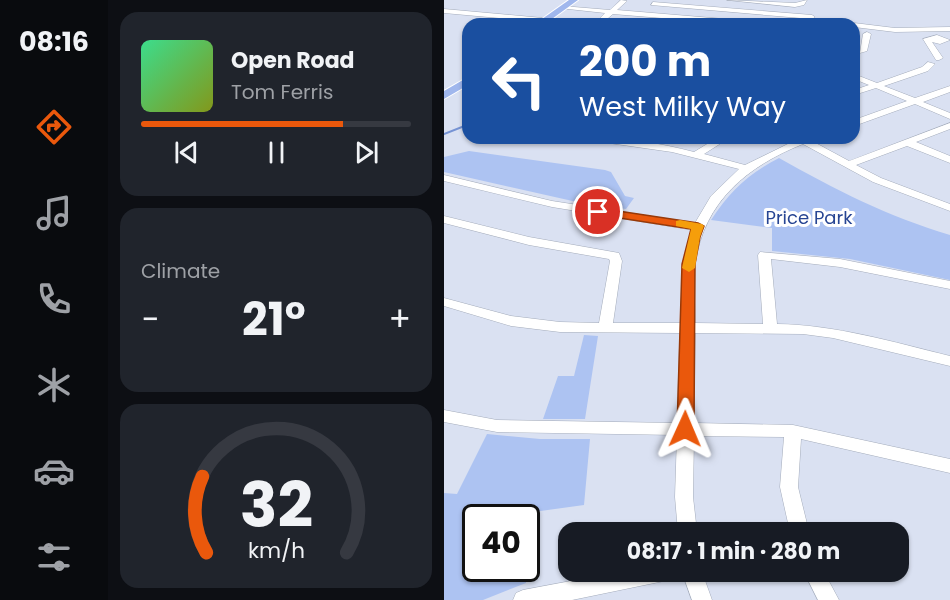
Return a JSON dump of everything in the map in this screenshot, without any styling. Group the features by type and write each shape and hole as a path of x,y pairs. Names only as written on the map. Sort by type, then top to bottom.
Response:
{"main road":[{"path":"566,9 574,0"},
{"path":"553,18 583,0"},
{"path":"444,88 462,76"},
{"path":"444,96 462,84"}],"street":[{"path":"680,17 696,0"},
{"path":"730,0 807,4"},
{"path":"604,18 624,1"},
{"path":"772,18 780,4"},
{"path":"654,5 809,18"},
{"path":"566,9 690,18"},
{"path":"444,11 504,18"},
{"path":"860,26 895,30 950,29"},
{"path":"860,33 930,39 937,59 925,69 860,91"},
{"path":"863,51 867,34"},
{"path":"860,78 950,116"},
{"path":"860,121 950,89"},
{"path":"846,165 950,126"},
{"path":"907,142 950,160"},
{"path":"633,144 697,154 746,168"},
{"path":"697,154 714,144"},
{"path":"687,522 685,429 689,264 693,237 705,211 720,192 746,168 794,144"},
{"path":"814,144 846,165 895,188 950,208"},
{"path":"444,178 552,204 698,226"},
{"path":"444,219 529,241 615,256 605,328"},
{"path":"770,327 764,255 840,262 950,285"},
{"path":"444,302 511,321 560,327 803,329 833,333 950,361"},
{"path":"444,416 497,426 793,432 950,466"},
{"path":"793,432 789,488 797,522"},
{"path":"523,600 604,582"},
{"path":"696,582 702,600"},
{"path":"819,582 829,600"}],"green space":[{"path":"469,151 605,170 611,172 625,196 634,198 626,209 577,202 444,172 444,157"},
{"name":"Price Park","path":"779,158 862,201 905,220 950,235 950,280 850,259 772,251 772,228 711,220 740,184"},
{"path":"584,335 598,336 585,419 543,419 558,376 574,376"},
{"path":"487,434 540,439 590,439 584,505 540,511 540,504 462,504 462,582 526,582 483,600 444,600 444,493 457,494"}],"waterway":[{"path":"444,134 462,127"}],"slow traffic":[{"path":"680,224 698,226 693,237 689,268"}],"route":[{"path":"598,212 698,226 693,237 689,264 685,429"}]}
